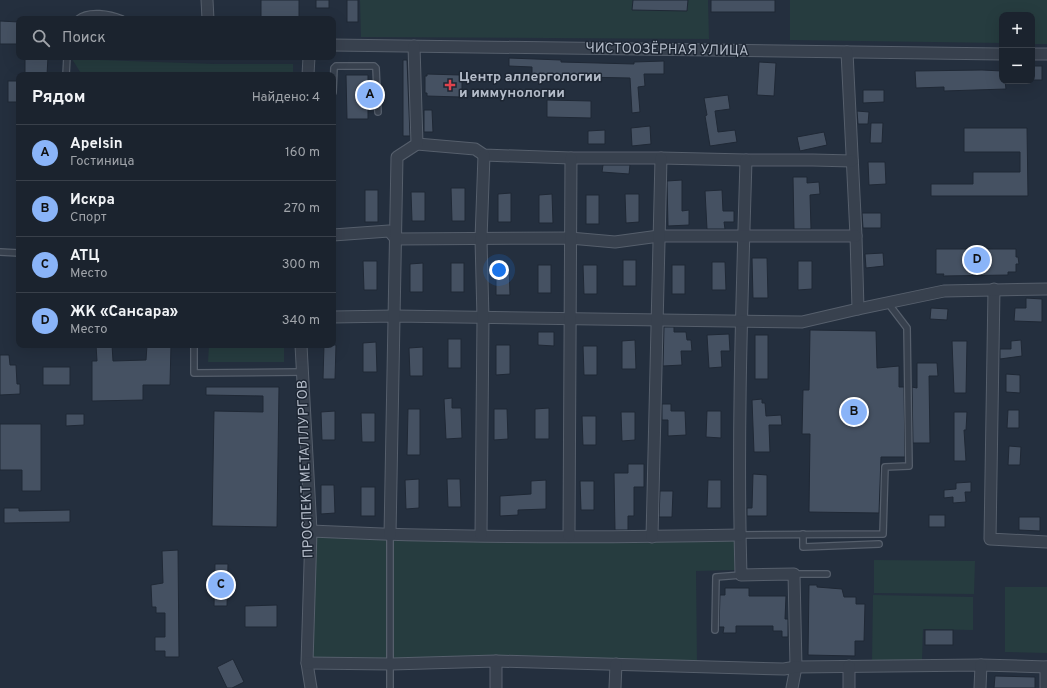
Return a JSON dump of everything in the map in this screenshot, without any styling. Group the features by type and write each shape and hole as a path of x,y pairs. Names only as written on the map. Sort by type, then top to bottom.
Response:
{"street":[{"path":"207,0 208,16"},
{"name":"ЧИСТООЗЁРНАЯ УЛИЦА","path":"336,45 999,54"},
{"path":"414,46 417,144"},
{"path":"847,52 858,308"},
{"path":"1035,54 1047,54"},
{"path":"308,72 309,60"},
{"path":"390,535 397,157 417,144 475,149 484,155 571,158 852,161"},
{"path":"481,535 483,318 481,239 484,155"},
{"path":"569,536 571,158"},
{"path":"652,537 661,158"},
{"path":"746,160 741,321 741,575 794,574 796,667 792,688"},
{"path":"336,235 389,231 396,239 570,238 615,242 659,236 856,236"},
{"path":"994,289 990,539 1047,542"},
{"path":"336,317 395,316 802,322 858,308 944,291 1047,289"},
{"name":"ПРОСПЕКТ МЕТАЛЛУРГОВ","path":"301,348 311,531 307,663 311,688"},
{"path":"311,531 390,535 652,537 740,535"},
{"path":"307,663 391,664 496,661 784,669 796,667 849,666 981,665 1046,667 1046,688"},
{"path":"496,661 496,688"},
{"path":"615,688 616,664"},
{"path":"980,688 981,665"},
{"path":"849,666 849,688"}],"lane":[{"path":"85,16 90,14 115,16"},
{"path":"66,72 67,60"},
{"path":"334,72 334,68 336,66 374,66 376,68 378,112"},
{"path":"0,252 16,253"},
{"path":"740,535 883,534 885,467 909,466 907,328 887,302"},
{"path":"194,348 194,373 302,372"},
{"path":"803,534 803,547 880,544"},
{"path":"390,535 390,688"},
{"path":"794,574 827,574"},
{"path":"715,630 716,577 741,575"}],"green space":[{"path":"360,0 708,0 709,39 361,37"},
{"path":"790,0 1047,0 1047,44 1035,44 1035,12 999,12 999,43 790,40"},
{"path":"73,60 214,64 293,64 293,72 80,72"},
{"path":"209,348 284,348 284,362 208,362"},
{"path":"311,536 734,540 735,570 696,571 697,664 309,664"},
{"path":"874,560 975,561 974,594 874,593"},
{"path":"1005,587 1047,587 1047,653 1005,652"},
{"path":"873,595 973,597 973,630 923,629 922,661 872,661"}],"building":[{"path":"261,0 299,0 299,16 261,16"},
{"path":"316,0 329,0 329,8 316,8"},
{"path":"347,0 358,0 358,22 347,22"},
{"path":"633,0 688,0 687,11 632,10"},
{"path":"711,0 775,0 775,12 711,12"},
{"path":"0,21 16,22 16,44 0,44"},
{"path":"509,58 561,60 561,62 634,64 634,62 664,61 664,74 644,74 645,86 638,87 640,112 632,113 630,78 532,76 532,67 509,66"},
{"path":"25,60 48,60 47,72 25,72"},
{"path":"403,60 407,60 410,136 403,136"},
{"path":"759,62 776,63 774,96 757,95"},
{"path":"1035,66 1042,66 1042,80 1035,80"},
{"path":"915,71 999,71 999,84 1005,84 1006,89 944,91 944,87 916,88"},
{"path":"427,74 460,75 460,77 462,77 462,94 460,94 460,97 427,96 427,93 425,93 425,76 427,76"},
{"path":"346,75 368,75 368,119 347,119"},
{"path":"8,81 16,81 16,102 8,102"},
{"path":"863,90 884,90 884,102 863,103"},
{"path":"728,95 730,109 715,111 718,132 735,130 737,142 710,146 705,116 707,115 704,98"},
{"path":"547,100 591,101 591,118 547,117"},
{"path":"424,110 432,110 433,132 424,132"},
{"path":"857,111 869,112 868,124 858,124"},
{"path":"871,123 883,123 882,143 870,143"},
{"path":"650,126 651,144 632,146 631,128"},
{"path":"964,128 1027,128 1028,196 931,196 931,184 973,184 973,172 1020,172 1020,152 964,152"},
{"path":"605,130 605,144 588,144 588,131"},
{"path":"824,132 827,145 800,151 797,137"},
{"path":"868,162 885,162 886,184 869,185"},
{"path":"603,165 630,165 629,174 602,172"},
{"path":"793,177 807,177 807,183 819,182 820,194 810,195 811,229 794,229"},
{"path":"682,180 682,211 689,210 689,225 668,226 667,181"},
{"path":"451,188 465,188 465,221 452,221"},
{"path":"365,190 378,190 378,222 365,222"},
{"path":"722,190 723,211 734,211 734,222 724,222 725,229 707,229 705,191"},
{"path":"411,192 425,192 425,221 412,221"},
{"path":"511,193 511,222 498,222 498,194"},
{"path":"552,194 553,223 539,223 539,195"},
{"path":"625,194 639,194 639,222 626,223"},
{"path":"586,195 599,195 599,224 586,224"},
{"path":"862,213 881,213 881,228 863,228"},
{"path":"936,249 1016,249 1016,257 1018,257 1019,264 1016,264 1016,272 1008,272 1008,275 943,276 944,274 936,274"},
{"path":"883,253 884,266 866,268 865,254"},
{"path":"752,258 767,258 768,298 753,298"},
{"path":"623,260 636,260 636,286 623,286"},
{"path":"363,261 377,261 377,290 364,290"},
{"path":"798,261 812,261 812,289 798,290"},
{"path":"712,262 725,262 726,290 712,290"},
{"path":"423,263 423,292 410,292 410,264"},
{"path":"451,263 464,263 464,292 451,292"},
{"path":"538,265 551,265 551,293 538,293"},
{"path":"583,265 597,265 597,294 584,294"},
{"path":"672,265 685,265 685,294 672,294"},
{"path":"496,266 509,266 510,295 496,295"},
{"path":"1026,298 1042,299 1042,322 1014,321 1015,308 1026,308"},
{"path":"931,308 948,309 947,320 930,319"},
{"path":"664,327 674,327 674,332 686,332 687,340 691,340 692,351 681,351 682,365 663,366"},
{"path":"810,330 876,331 877,368 899,366 899,387 904,387 905,457 881,457 879,513 809,512 810,434 802,434 803,390 809,390"},
{"path":"538,332 554,332 554,346 538,345"},
{"path":"729,334 730,351 721,351 722,367 709,368 707,335"},
{"path":"755,335 768,335 768,379 755,379"},
{"path":"448,339 461,339 461,368 448,368"},
{"path":"635,340 636,369 622,369 622,341"},
{"path":"1021,340 1022,356 1000,359 1000,349 1011,349 1011,341"},
{"path":"952,341 967,341 966,393 954,393"},
{"path":"376,342 377,372 363,372 363,343"},
{"path":"496,345 510,345 510,374 496,375"},
{"path":"583,346 597,346 597,375 584,375"},
{"path":"423,347 423,376 410,376 409,348"},
{"path":"96,348 112,348 113,361 146,360 147,348 171,348 170,385 143,385 143,400 92,401 92,361 97,361"},
{"path":"324,348 336,348 335,379 323,379"},
{"path":"0,355 9,355 10,365 16,365 17,384 20,384 20,394 0,395"},
{"path":"917,363 937,363 938,376 929,376 930,443 913,443 912,387 917,388"},
{"path":"43,367 70,367 70,385 43,385"},
{"path":"1006,374 1020,375 1020,393 1006,392"},
{"path":"206,387 279,387 277,527 212,526 214,411 263,412 263,396 206,395"},
{"path":"452,398 452,408 461,408 462,438 446,439 444,399"},
{"path":"762,399 762,403 765,403 766,416 781,415 782,425 769,425 770,452 754,452 752,400"},
{"path":"662,404 671,404 671,411 685,411 686,435 668,436 668,420 662,420"},
{"path":"549,408 549,439 535,439 535,409"},
{"path":"408,409 420,409 420,455 407,455"},
{"path":"494,409 507,409 508,439 494,440"},
{"path":"1008,410 1019,410 1019,428 1007,428"},
{"path":"335,411 335,440 322,440 321,412"},
{"path":"707,411 721,411 721,438 706,437"},
{"path":"621,412 635,412 635,440 622,441"},
{"path":"954,412 967,412 966,430 964,430 966,461 954,461"},
{"path":"361,413 375,413 375,442 362,442"},
{"path":"66,414 84,414 84,425 66,426"},
{"path":"582,416 596,416 596,445 583,445"},
{"path":"0,424 41,424 41,491 22,491 22,470 0,470"},
{"path":"1009,446 1021,447 1020,465 1008,465"},
{"path":"628,464 644,464 644,487 634,487 634,516 628,516 628,530 615,530 614,473 628,473"},
{"path":"753,474 767,475 767,516 747,516 747,508 752,508"},
{"path":"419,479 419,508 406,509 405,480"},
{"path":"447,479 460,479 461,507 448,507"},
{"path":"546,480 546,509 518,510 518,515 500,516 500,496 531,494 531,481"},
{"path":"708,480 721,480 721,508 707,508"},
{"path":"580,481 594,481 594,510 581,510"},
{"path":"971,482 971,492 965,492 966,502 953,503 953,497 944,498 944,490 956,489 956,483"},
{"path":"321,485 334,485 335,513 321,514"},
{"path":"361,487 375,487 375,516 361,516"},
{"path":"660,491 673,491 672,517 659,517"},
{"path":"4,508 19,508 19,511 70,510 70,522 4,523"},
{"path":"929,515 945,515 945,527 929,527"},
{"path":"1019,517 1040,517 1040,531 1019,530"},
{"path":"178,550 179,657 165,657 165,651 155,651 155,637 165,637 165,613 156,613 156,607 152,607 151,585 163,583 162,551"},
{"path":"215,564 228,564 227,606 214,606"},
{"path":"809,585 842,589 844,597 856,597 856,604 865,604 864,641 855,641 855,656 808,655"},
{"path":"725,588 749,588 749,596 786,596 785,619 788,619 788,637 782,637 782,631 773,631 773,626 736,626 736,633 723,633 724,627 719,627 720,595 725,595"},
{"path":"277,605 277,627 245,627 245,606"},
{"path":"925,630 953,630 953,645 925,645"},
{"path":"233,659 244,682 232,688 227,688 217,667"},
{"path":"995,676 1035,677 1035,688 994,688"}],"place":[{"name":"Центр аллергологии и иммунологии","path":"450,85"},
{"name":"Apelsin","path":"370,95"},
{"name":"ЖК «Сансара»","path":"977,260"},
{"name":"Искра","path":"854,412"},
{"name":"АТЦ","path":"221,585"}]}
